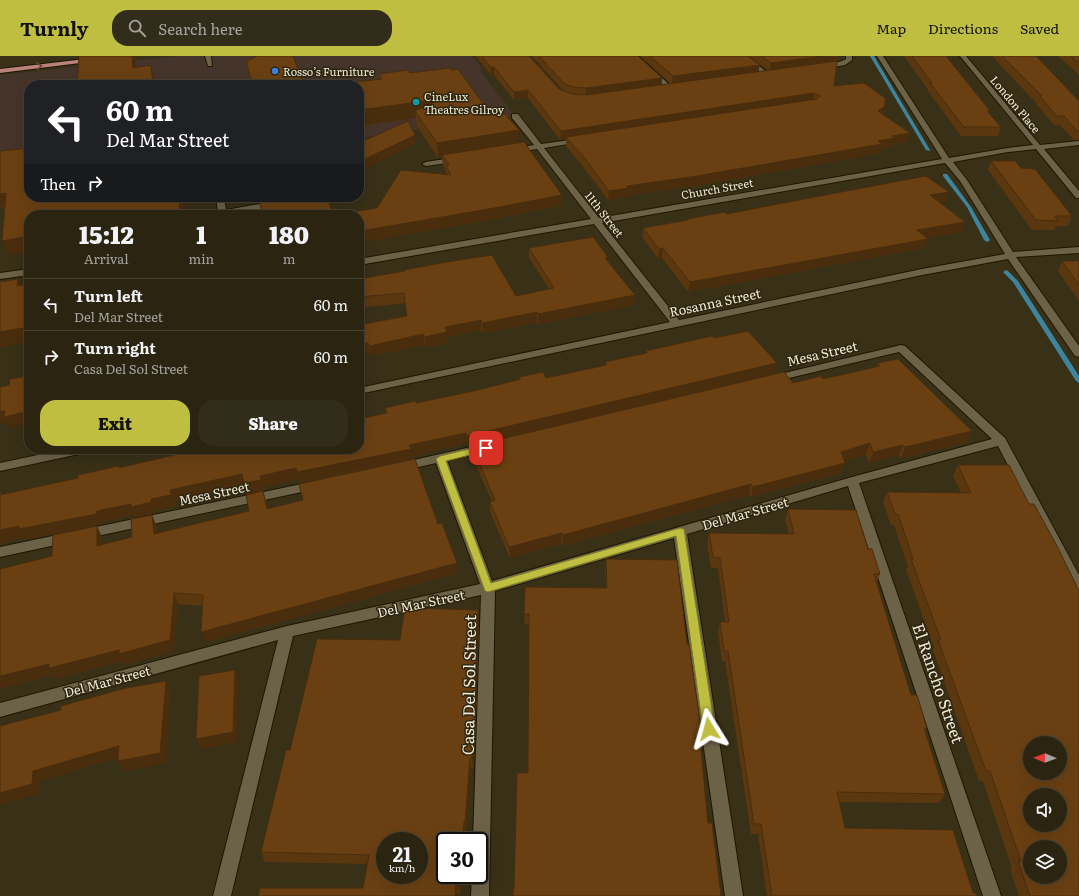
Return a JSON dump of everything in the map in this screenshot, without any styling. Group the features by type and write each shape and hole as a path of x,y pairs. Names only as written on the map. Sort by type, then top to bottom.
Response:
{"main road":[{"path":"0,71 105,59"}],"street":[{"path":"208,56 210,65"},
{"path":"634,56 674,88 663,90"},
{"path":"742,56 764,75 775,74"},
{"path":"880,56 947,160 963,180 1026,280 1047,306 1079,354"},
{"name":"London Place","path":"963,56 1079,196"},
{"path":"815,68 843,64 849,58"},
{"name":"11th Street","path":"515,116 677,325"},
{"path":"501,152 586,139"},
{"name":"Church Street","path":"364,261 947,160 1038,147 1079,143"},
{"path":"426,164 464,158"},
{"path":"245,210 283,203"},
{"name":"Rosanna Street","path":"364,390 1011,255 1079,250"},
{"path":"0,276 24,273"},
{"name":"Mesa Street","path":"763,382 901,348 1001,441"},
{"path":"1001,441 1079,588"},
{"name":"Del Mar Street","path":"0,710 287,632 488,588 852,481 1001,441"},
{"path":"386,470 502,444"},
{"path":"0,467 61,454"},
{"name":"Casa Del Sol Street","path":"440,459 488,588 480,896"},
{"name":"El Rancho Street","path":"852,481 992,896"},
{"name":"Mesa Street","path":"0,552 325,483"},
{"path":"680,532 734,896"},
{"path":"222,896 287,632"}],"shaded area":[{"path":"178,56 472,56 482,68 480,70 515,116 364,137 364,80 24,80 24,161 0,164 0,75"}],"building":[{"path":"79,56 132,56 133,68 151,65 152,80 77,80"},
{"path":"257,56 293,56 302,80 251,80 246,62"},
{"path":"482,56 529,56 559,89 572,94 586,95 837,61 834,86 864,83 885,98 885,106 878,111 910,133 892,136 895,138 878,141 882,144 697,176 627,186 628,188 609,191 583,156 566,137 817,99 820,96 814,93 561,131 528,90 514,92 494,67 490,67"},
{"path":"539,56 638,56 662,78 586,88 574,87 565,84"},
{"path":"650,56 748,56 760,65 673,76"},
{"path":"761,56 822,56 771,63"},
{"path":"912,56 946,56 990,111 987,111 1001,127 964,127 930,83 932,83"},
{"path":"1002,56 1036,56 1079,101 1079,131 1077,131 1064,116 1057,116 1040,96 1042,96"},
{"path":"1071,56 1079,56 1079,63"},
{"path":"450,68 451,70 458,69 487,109 494,115 505,114 519,130 437,143 415,111 441,99 364,109 364,81 382,79 379,74 408,70 410,73"},
{"path":"408,121 415,135 364,160 364,141"},
{"path":"524,142 562,195 364,230 364,210 377,208 401,170 451,175 446,166 449,165 442,155"},
{"path":"24,149 24,202 179,202 180,210 24,210 24,237 2,241 6,193 0,194 0,151"},
{"path":"991,161 1015,161 1021,168 1035,169 1072,216 1055,216 1058,221 1036,220"},
{"path":"926,176 949,192 930,195 965,222 917,230 928,239 690,282 663,248 659,249 643,228 725,212 727,214"},
{"path":"260,202 329,202 331,210 262,210"},
{"path":"593,237 608,257 605,258 635,295 538,314 537,312 482,323 481,320 445,327 447,332 425,337 423,334 370,346 368,343 364,343 364,324 407,316 404,293 364,297 364,278 492,255 516,296 554,288 529,248"},
{"path":"1062,261 1079,261 1079,285"},
{"path":"18,279 17,286 24,285 24,328 0,332 0,282"},
{"path":"748,331 777,363 467,436 466,433 409,445 411,449 297,472 296,468 260,476 261,480 244,483 242,474 170,490 171,495 151,499 151,502 131,507 131,504 97,511 97,514 19,529 19,526 0,530 0,495 78,478 78,475 119,466 119,468 178,454 364,454 364,418 387,413 385,408 415,401 416,403 474,391 521,379 519,377 543,372 546,378 607,365 605,362 647,353 646,351 712,336 714,338"},
{"path":"898,359 972,431 905,447 903,445 873,452 870,443 841,452 845,463 753,487 751,484 563,535 562,533 509,547 490,502 495,500 472,446 784,372 793,383 821,376 823,379 880,366 878,363"},
{"path":"24,377 24,412 4,417 5,411 0,412 0,387 9,385 10,379"},
{"path":"415,459 438,524 442,523 457,563 201,632 203,595 174,593 170,640 119,654 119,650 49,668 49,664 0,676 0,569 52,556 53,535 97,526 97,546 132,537 131,519 152,515 154,534 249,511 246,495 263,491 267,509 303,500 299,484"},
{"path":"958,465 1009,465 1029,504 1034,504 1079,591 1079,896 1030,896 1026,884 1067,884 1067,840 1023,840 1023,876 1018,861 1021,861 990,771 986,771 938,640 941,640 911,559 913,559 898,514 895,514 887,492 971,493"},
{"path":"788,509 856,510 868,549 872,549 880,574 874,574 911,695 917,695 927,728 924,728 945,794 837,792 845,828 953,830 973,893 976,893 977,896 772,896 761,824 754,824 728,651 724,651 720,622 729,622 720,558 713,557 709,533 794,534"},
{"path":"606,559 677,560 687,644 689,644 701,729 699,729 708,823 712,823 721,896 513,896 517,773 528,773 529,614 524,614 525,587 607,588"},
{"path":"405,608 478,610 474,737 472,758 470,758 465,822 463,832 436,832 436,884 459,884 456,885 455,896 258,896 260,888 363,888 369,855 261,852 286,750 290,750 317,639 400,640"},
{"path":"235,670 233,732 196,739 199,676"},
{"path":"166,681 160,753 118,761 119,746 33,771 32,784 0,793 0,726 61,710 61,706 126,688"}],"waterway":[{"path":"872,56 928,150"},
{"path":"945,175 969,207 987,240"},
{"path":"1006,272 1015,281 1079,381"}],"place":[{"name":"Rosso’s Furniture","path":"275,71"},
{"name":"CineLux Theatres Gilroy","path":"416,102"}],"route":[{"path":"486,448 440,459 488,588 680,532 709,729"}]}
